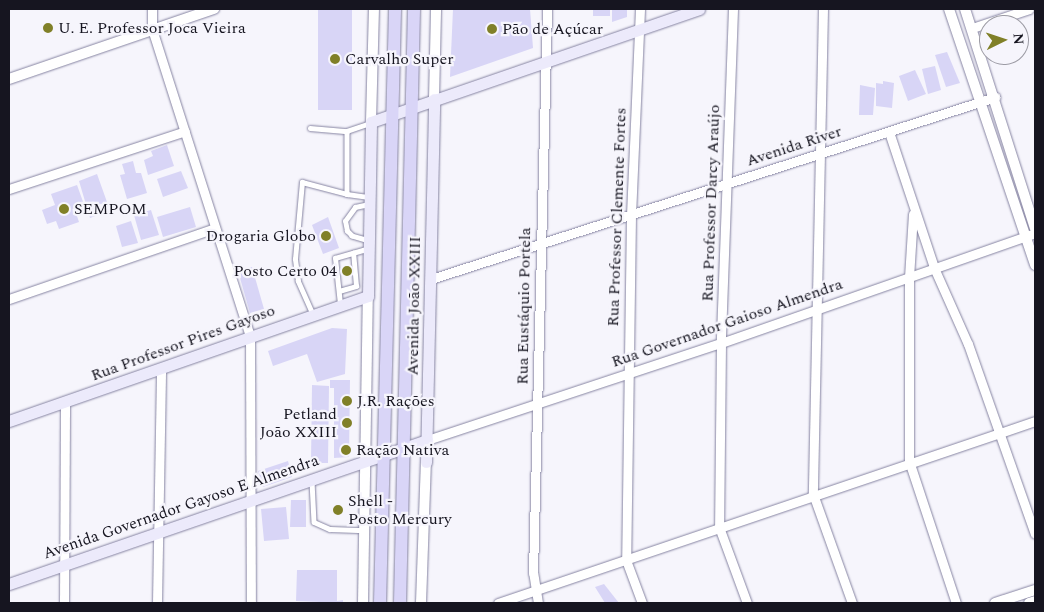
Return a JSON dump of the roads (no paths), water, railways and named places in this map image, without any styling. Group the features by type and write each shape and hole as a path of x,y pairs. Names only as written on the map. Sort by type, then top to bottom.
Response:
{"main road":[{"name":"Avenida João XXIII","path":"380,603 394,114 395,9"},
{"name":"Avenida João XXIII","path":"400,603 414,9"},
{"path":"368,296 371,122 412,106 699,9"},
{"name":"Avenida João XXIII","path":"426,462 434,99"},
{"name":"Rua Professor Pires Gayoso","path":"9,421 368,296"},
{"name":"Avenida Governador Gayoso E Almendra","path":"9,584 64,564 158,535 251,500 427,440"}],"street":[{"path":"152,9 152,29 250,336 250,603"},
{"path":"9,79 214,9"},
{"path":"371,122 374,9"},
{"name":"Avenida João XXIII","path":"434,99 436,9"},
{"name":"Rua Eustáquio Portela","path":"538,603 534,592 540,243 547,9"},
{"name":"Rua Professor Clemente Fortes","path":"640,9 631,215 626,560 642,603"},
{"name":"Rua Professor Darcy Araújo","path":"733,9 721,343 719,527 747,603"},
{"path":"823,9 813,494 852,603"},
{"path":"948,9 1035,265"},
{"path":"965,9 1035,228"},
{"path":"972,28 1030,9"},
{"name":"Avenida River","path":"431,279 994,97"},
{"path":"9,188 185,131"},
{"path":"889,132 935,270 950,300 1001,434 1035,534"},
{"path":"913,208 909,278 909,461 956,603"},
{"path":"9,299 215,228"},
{"name":"Rua Governador Gaioso Almendra","path":"427,440 721,343 817,308 935,270 1035,233"},
{"path":"363,603 368,296"},
{"path":"157,603 161,369"},
{"path":"64,603 65,402"},
{"path":"498,603 909,461 1001,434 1035,421"},
{"name":"Avenida João XXIII","path":"421,603 426,462"},
{"path":"995,603 1035,590"},
{"path":"1029,603 1035,601"}],"lane":[{"path":"310,128 347,131 371,122"},
{"path":"346,194 347,131"},
{"path":"312,315 298,281 295,259 302,182 369,200"},
{"path":"369,200 355,207 345,220 347,231 352,236 369,244"},
{"path":"340,305 335,258 353,253 369,244"},
{"path":"338,291 356,286 353,253"},
{"path":"312,479 314,522 330,529 364,530"}],"place":[{"name":"U. E. Professor Joca Vieira","path":"48,28"},
{"name":"Pão de Açúcar","path":"492,29"},
{"name":"Carvalho Super","path":"335,59"},
{"name":"SEMPOM","path":"64,209"},
{"name":"Drogaria Globo","path":"326,236"},
{"name":"Posto Certo 04","path":"347,271"},
{"name":"J.R. Rações","path":"347,401"},
{"name":"Petland João XXIII","path":"347,423"},
{"name":"Ração Nativa","path":"346,450"},
{"name":"Shell - Posto Mercury","path":"338,510"}]}
